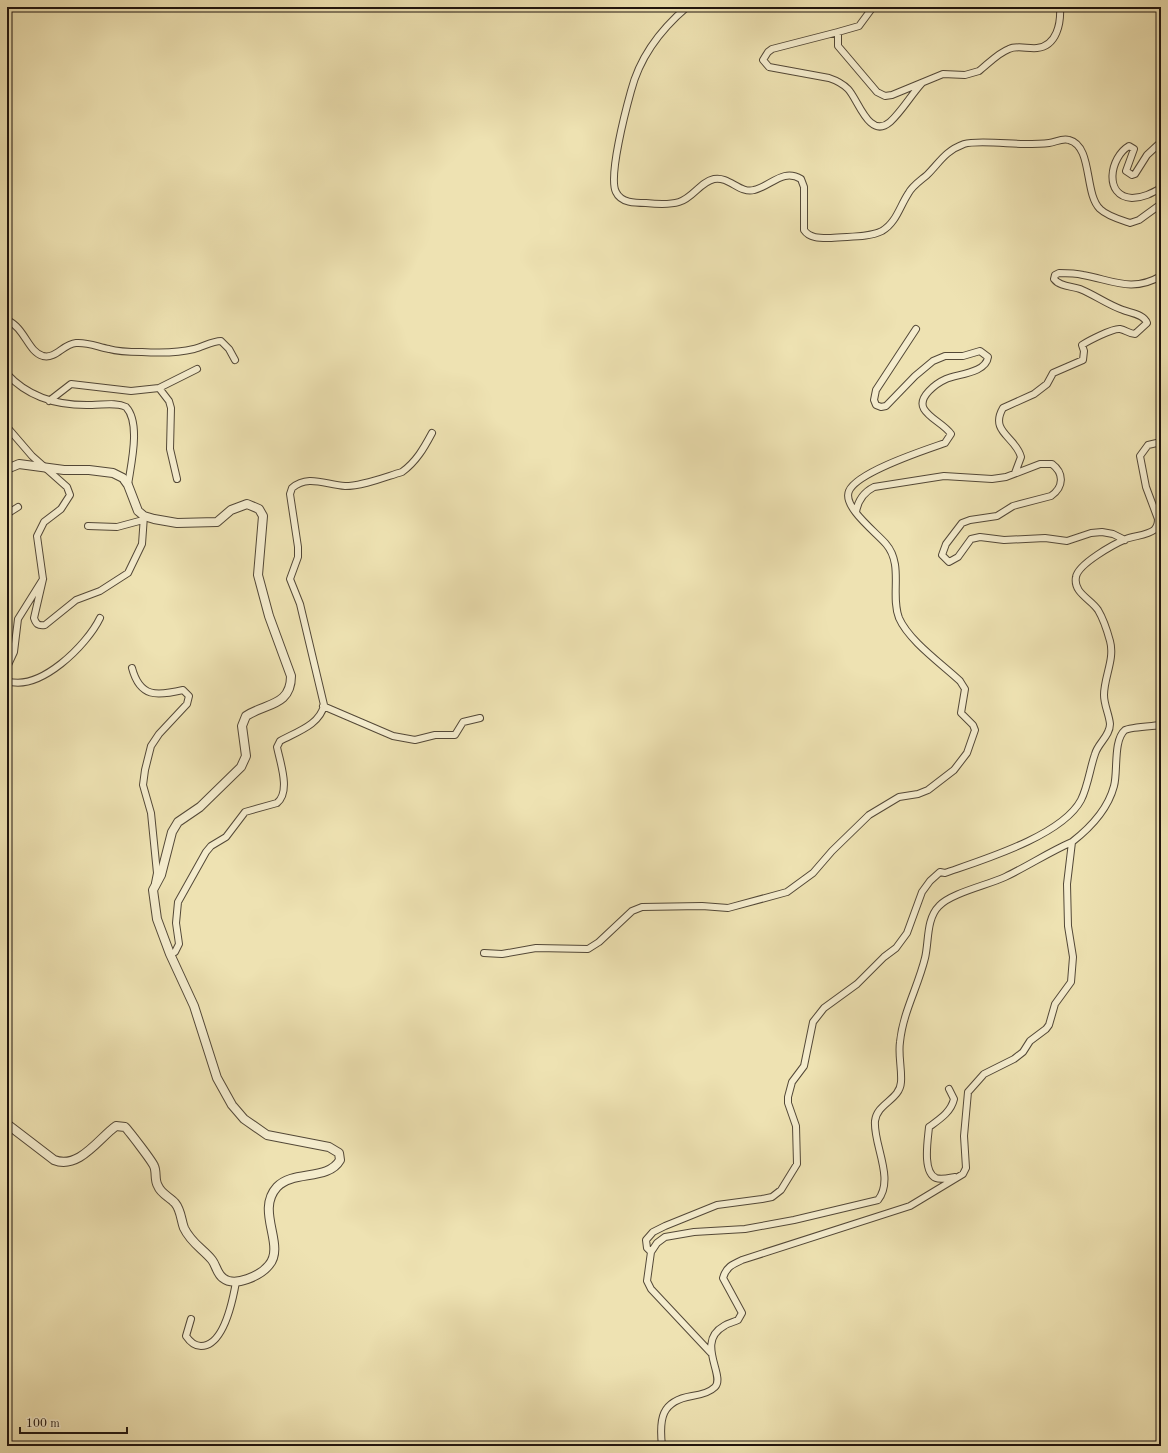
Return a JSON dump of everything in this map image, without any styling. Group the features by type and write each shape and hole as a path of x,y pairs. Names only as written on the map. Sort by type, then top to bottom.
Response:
{"street":[{"path":"687,7 660,33 648,49 631,90 616,159 614,181 616,192 626,201 659,204 679,202 689,197 703,184 713,179 720,179 747,191 754,190 790,174 801,179 804,187 804,230 807,234 814,237 826,238 874,234 883,231 891,224 908,194 931,171 937,162 945,154 964,144 1038,144 1059,140 1070,140 1077,144 1083,152 1093,198 1101,211 1130,223 1139,220 1161,204"},
{"path":"873,7 859,26 772,50 768,52 763,60 769,68 829,78 837,81 848,89 865,117 875,125 880,126 889,122 924,82"},
{"path":"838,32 840,50 877,92 885,96 892,95 943,74 974,74 1009,49 1037,48 1045,46 1058,30 1061,21 1060,7"},
{"path":"1161,142 1147,155 1135,174 1132,175 1126,171 1134,149 1129,146 1122,152 1114,163 1112,172 1113,182 1117,190 1124,196 1132,198 1148,195 1161,188"},
{"path":"1015,473 1021,457 1016,446 1000,426 998,420 1003,408 1034,394 1047,384 1053,373 1082,360 1084,351 1082,345 1088,341 1110,331 1120,329 1127,333 1135,334 1147,323 1142,317 1104,303 1080,289 1068,287 1056,282 1054,279 1055,275 1066,273 1085,275 1128,285 1143,284 1161,276"},
{"path":"7,320 18,326 36,352 49,357 74,343 90,344 110,350 143,352 193,350 217,341 224,343 234,360"},
{"path":"484,953 502,954 536,948 588,949 599,942 632,911 642,907 702,906 728,908 787,892 813,873 832,851 869,815 898,797 918,794 936,785 958,766 967,753 975,730 974,725 961,713 965,690 960,682 912,637 903,625 899,616 897,578 892,554 888,546 856,512 850,503 848,496 850,490 858,480 907,457 945,443 950,438 951,434 923,407 923,401 926,395 947,379 976,370 983,366 988,360 988,356 980,351 963,356 939,358 914,376 886,406 881,407 876,405 874,400 876,390 916,329"},
{"path":"49,401 65,387 71,384 132,392 159,388 197,369"},
{"path":"7,374 36,396 49,401 70,405 113,405 126,407 132,414 134,432 128,485"},
{"path":"159,388 169,401 171,408 170,449 177,479"},
{"path":"7,427 16,439 44,468 66,487 70,495 61,509 44,522 37,536 43,579 34,618 40,626 50,622 76,600 100,591 128,573 142,544 144,518 138,511 128,485 122,478 113,473 44,468 19,464 7,469"},
{"path":"170,954 175,952 179,944 176,912 178,902 198,864 212,846 226,837 245,812 277,803 281,800 284,788 277,747 278,744 280,741 314,722 322,712 324,706 300,604 290,579 298,557 298,547 290,492 302,481 309,480 346,486 402,472 409,467 421,453 432,433"},
{"path":"651,1252 647,1248 646,1240 653,1232 665,1226 717,1205 772,1197 781,1190 797,1164 796,1126 788,1104 788,1098 792,1082 804,1066 813,1022 824,1008 857,984 884,957 896,948 907,933 922,892 930,880 940,872 945,873 986,860 1050,829 1068,815 1081,799 1096,751 1108,732 1110,724 1104,694 1112,654 1111,643 1104,622 1096,607 1078,590 1076,577 1078,571 1084,565 1125,540 1154,530 1158,524 1158,519 1146,487 1140,456 1148,445 1161,442"},
{"path":"856,512 860,500 867,490 874,486 938,477 992,479 1040,464 1052,464 1058,469 1061,477 1061,485 1056,493 1051,496 1013,506 997,516 962,522 946,544 942,555 945,560 949,562 954,561 971,539 980,537 1004,540 1045,538 1067,541 1091,533 1102,532 1113,534 1125,540"},
{"path":"88,526 116,527 144,518 177,523 217,522 231,510 247,504 259,509 263,516 258,575 269,616 291,676 291,685 282,700 246,716 242,726 246,756 241,767 200,807 178,822 172,832 161,876 153,890"},
{"path":"7,514 18,507"},
{"path":"7,667 14,652 18,619 43,579"},
{"path":"7,681 21,683 43,676 66,659 89,637 100,618"},
{"path":"7,1124 54,1160 59,1162 67,1161 90,1150 116,1126 125,1127 154,1165 157,1186 178,1208 184,1228 190,1239 213,1261 222,1278 228,1281 236,1282 264,1271 274,1257 276,1251 269,1224 269,1207 277,1187 290,1180 331,1168 339,1163 340,1156 336,1150 329,1147 268,1135 244,1119 232,1105 217,1078 194,1006 170,954 157,919 153,890 157,873 151,813 143,785 151,746 159,734 187,704 189,696 183,690 160,695 148,691 136,681 132,668"},
{"path":"324,706 388,734 415,740 435,736 455,735 463,722 480,718"},
{"path":"711,1353 651,1289 647,1281 651,1252 657,1243 665,1237 694,1232 752,1228 794,1220 878,1200 882,1194 884,1181 882,1158 877,1143 876,1115 879,1109 898,1091 901,1083 899,1043 906,1011 925,958 930,922 934,912 938,906 949,899 1005,877 1072,842 1090,827 1101,812 1114,788 1117,753 1123,733 1130,728 1161,726"},
{"path":"949,1089 954,1098 953,1106 944,1116 929,1127 928,1166 929,1172 937,1178 963,1174 966,1168 964,1136 968,1092 984,1074 1014,1059 1023,1052 1030,1041 1046,1030 1055,1004 1071,982 1073,957 1068,926 1067,884 1072,842"},
{"path":"662,1446 661,1424 663,1413 669,1405 687,1397 707,1392 715,1387 718,1380 711,1353 711,1345 715,1333 724,1326 738,1320 742,1313 723,1278 725,1272 731,1265 742,1260 910,1206 956,1176"},
{"path":"191,1319 186,1336 189,1341 200,1346 206,1346 212,1342 224,1326 232,1304 236,1282"}]}
